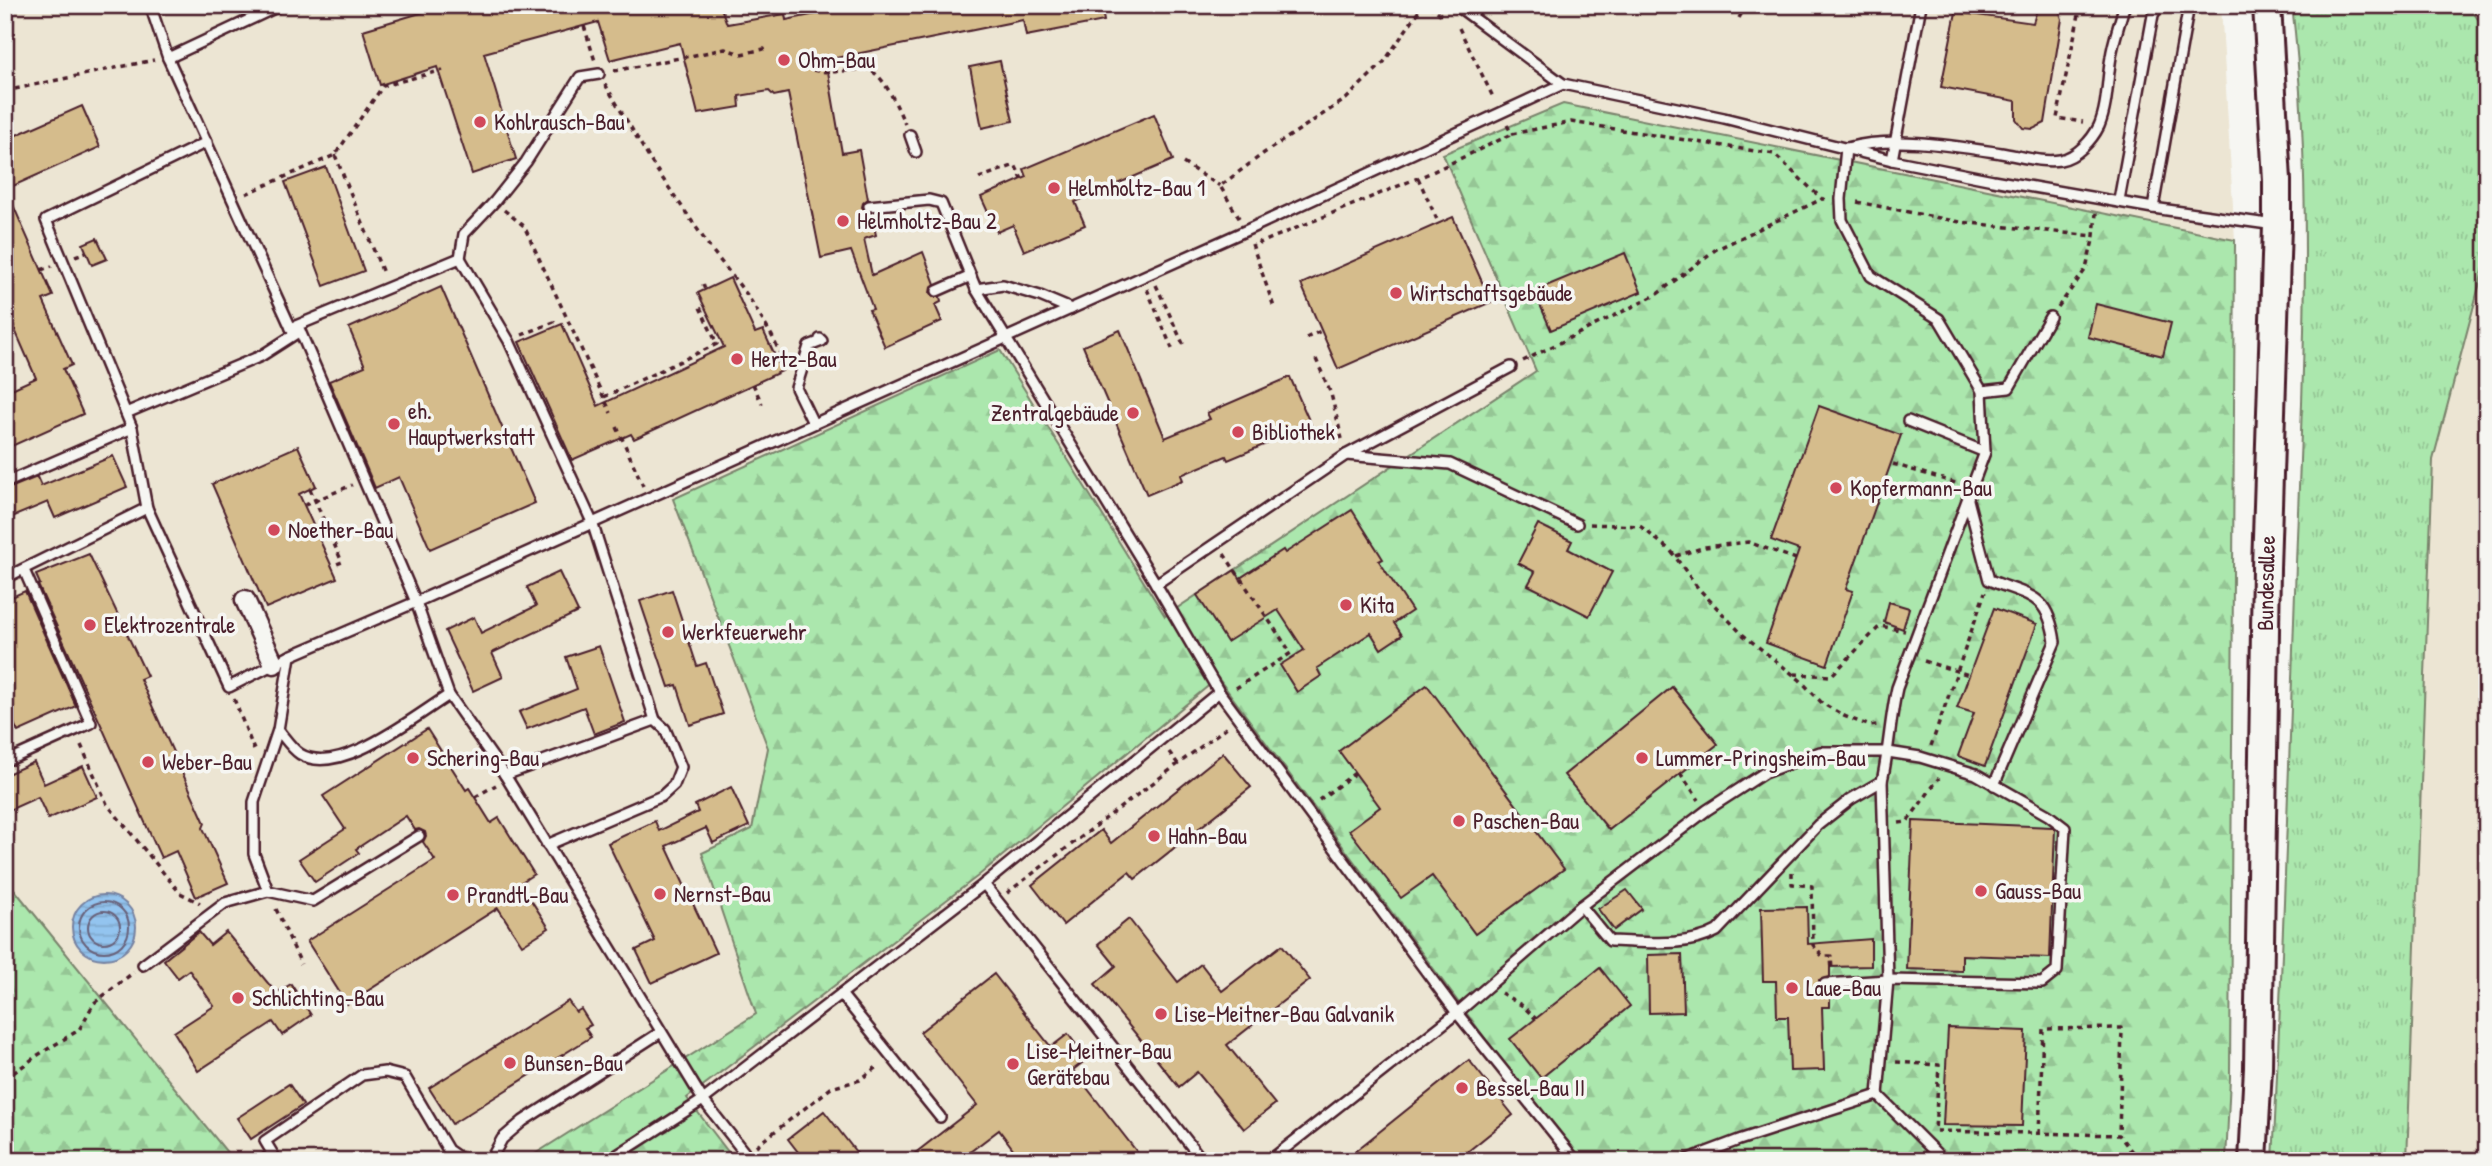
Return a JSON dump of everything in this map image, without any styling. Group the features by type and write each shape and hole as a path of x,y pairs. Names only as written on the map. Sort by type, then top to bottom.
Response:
{"main road":[{"name":"Bundesallee","path":"2253,1161 2258,1069 2266,568 2277,226 2267,5"}],"street":[{"path":"245,600 274,664"}],"lane":[{"path":"150,5 168,58 364,480 416,602 449,695 506,777 703,1100 748,1157"},
{"path":"168,58 281,5"},
{"path":"1456,5 1563,84 1724,118 1892,160 2153,208 2277,226"},
{"path":"1892,160 1921,5"},
{"path":"1846,148 1895,142 2062,160 2089,144 2100,124 2111,56 2126,5"},
{"path":"2119,200 2153,15 2159,5"},
{"path":"2153,208 2189,5"},
{"path":"547,845 662,796 674,785 681,767 665,729 655,720 592,522 509,341 460,258 464,234 526,162 580,77 599,74"},
{"path":"206,142 46,220 132,428 146,508 229,687 290,656 1247,230 1563,84"},
{"path":"910,135 916,152"},
{"path":"1846,148 1841,198 1842,220 1871,276 1939,319 1982,391 1985,452 1897,688 1889,723 1888,752 1882,781 1888,980 1878,1095"},
{"path":"869,206 929,200 940,203 976,289 1221,695 1457,1013 1576,1161"},
{"path":"125,413 261,356 296,330 389,286 460,258"},
{"path":"937,291 971,276"},
{"path":"976,289 1003,285 1071,309"},
{"path":"1982,391 2009,388 2050,317"},
{"path":"813,423 796,388 809,346 821,341 820,339"},
{"path":"1156,584 1346,455 1511,367"},
{"path":"1908,421 1985,452"},
{"path":"5,483 132,428"},
{"path":"1346,455 1450,464 1577,524"},
{"path":"1967,498 1989,580 2041,602 2051,617 2054,642 1994,785"},
{"path":"5,578 146,508"},
{"path":"5,755 11,759 91,723 24,570"},
{"path":"268,891 254,854 254,802 278,730 290,656"},
{"path":"278,730 299,754 322,761 360,750 449,695"},
{"path":"608,1161 703,1100 984,884 1221,695"},
{"path":"506,777 655,720"},
{"path":"1269,1161 1457,1013 1581,906 1707,810 1764,773 1820,752 1888,752 1926,758 1976,774 2048,815 2065,828 2057,971 2042,983 1888,980 1829,984"},
{"path":"1581,906 1610,941 1690,941 1717,931 1818,825 1851,799 1882,781"},
{"path":"144,965 225,904 268,891 313,901 419,836"},
{"path":"984,884 1203,1161"},
{"path":"841,993 940,1117"},
{"path":"490,1161 502,1139 523,1121 661,1032"},
{"path":"262,1161 274,1158 265,1140 362,1075 385,1072 405,1077 449,1150 464,1161"},
{"path":"1878,1095 1944,1161"},
{"path":"1683,1161 1878,1095"}],"path":[{"path":"1220,186 1264,153 1346,99 1384,62 1423,5"},
{"path":"1429,5 1460,29 1512,134"},
{"path":"1739,18 1746,5"},
{"path":"2081,5 2057,118 2100,124"},
{"path":"583,26 599,74 652,163 711,249 748,296 772,336 796,388"},
{"path":"599,74 725,49 741,54 764,49"},
{"path":"5,91 168,58"},
{"path":"813,70 826,73 867,68 877,73 892,96 910,135"},
{"path":"233,200 335,155 383,86 443,69"},
{"path":"1247,230 1260,243 1418,178 1512,134 1571,121 1774,154 1822,199"},
{"path":"335,155 389,286"},
{"path":"1183,163 1220,186 1247,230 1274,307"},
{"path":"979,178 1015,165 1022,179"},
{"path":"1418,178 1438,224"},
{"path":"1511,367 1656,295 1715,250 1822,199 1841,198 1960,222 2094,236"},
{"path":"2050,317 2086,269 2094,236 2098,198"},
{"path":"495,201 523,226 611,413"},
{"path":"1146,275 1184,346"},
{"path":"1146,275 1173,351"},
{"path":"703,284 705,290"},
{"path":"604,397 717,344 698,303"},
{"path":"509,341 546,328 554,322 556,326"},
{"path":"1306,338 1321,331"},
{"path":"1316,359 1331,394 1346,455"},
{"path":"753,384 762,404"},
{"path":"617,427 648,497"},
{"path":"1893,464 1971,488"},
{"path":"305,505 364,480"},
{"path":"310,489 342,562 332,566"},
{"path":"1577,524 1640,526 1675,556 1698,588 1742,634 1793,674 1822,703 1844,716 1870,726 1889,723"},
{"path":"1675,556 1705,547 1748,542 1796,559"},
{"path":"1217,543 1291,653 1221,695"},
{"path":"1926,758 1989,580"},
{"path":"1793,674 1831,676 1880,626 1917,634"},
{"path":"1908,657 1969,675"},
{"path":"229,687 257,759 264,767"},
{"path":"997,900 1238,719"},
{"path":"74,730 107,804 131,835 180,893 219,908"},
{"path":"1884,827 1906,822 1949,766"},
{"path":"1306,810 1355,773"},
{"path":"1680,773 1707,810"},
{"path":"475,797 506,777"},
{"path":"1790,854 1793,861 1792,884 1812,886 1813,945 1822,956 1831,956 1829,984"},
{"path":"268,891 301,964"},
{"path":"5,1079 79,1030 94,1003 144,965"},
{"path":"1487,986 1523,1006 1536,1019"},
{"path":"2039,1134 2043,1029 2122,1028 2119,1136 2139,1161"},
{"path":"748,1157 831,1088 860,1080 891,1056"},
{"path":"1881,1061 1939,1065 1935,1131"},
{"path":"1922,1139 1935,1131 2119,1136"}],"shaded area":[{"path":"5,5 2221,5 2235,240 2230,1078 2226,1161 5,1161"},
{"path":"2292,5 2487,5 2487,1161 2273,1161 2303,382 2304,187 2301,76"}],"green space":[{"path":"2292,5 2468,5 2487,32 2487,256 2433,460 2407,1161 2273,1161 2305,284 2303,144"},
{"path":"1563,104 2235,240 2230,1078 2226,1161 1576,1161 1218,678 978,876 687,1098 735,1161 524,1161 756,1014 702,853 752,829 768,748 673,499 1000,350 1165,616 1536,371 1443,154"},
{"path":"14,889 234,1161 5,1161 5,894"}],"water":[{"path":"104,895 122,901 130,909 136,927 130,945 122,953 104,959 86,953 78,945 72,927 78,909 86,901"}],"building":[{"path":"433,5 720,5 727,24 785,14 786,20 861,5 1101,5 1104,21 1026,36 1023,20 826,60 842,153 859,150 868,199 862,207 871,213 876,235 864,239 872,275 923,252 935,284 930,293 933,297 940,297 941,302 935,305 942,321 885,347 869,310 873,309 851,251 821,258 788,93 774,96 769,91 739,96 740,107 698,114 680,43 610,60 598,22 484,53 516,159 472,174 437,67 380,85 363,30 434,9"},
{"path":"2048,6 2059,10 2062,19 2045,123 2033,129 2023,128 2016,119 2016,101 1941,87 1956,12 2033,23 2037,10"},
{"path":"1000,61 1013,121 982,128 970,67"},
{"path":"82,106 100,147 6,189 53,296 43,300 72,365 63,369 83,414 5,449 5,392 36,378 5,307 5,140"},
{"name":"Helmholtz-Bau 1","path":"1154,114 1173,160 1075,202 1085,225 1024,251 1013,225 997,232 981,197 1027,177 1024,169"},
{"path":"326,167 364,271 324,286 285,182"},
{"name":"Wirtschaftsgebäude","path":"1453,217 1491,302 1338,369 1301,284"},
{"path":"97,238 107,259 92,265 83,244"},
{"path":"1625,253 1641,292 1551,330 1534,291"},
{"path":"730,278 755,333 763,330 782,371 634,439 631,434 572,460 519,342 562,324 598,406 724,347 698,293"},
{"name":"eh. Hauptwerkstatt","path":"441,287 535,503 430,549 399,477 375,488 329,381 365,366 349,328"},
{"path":"2096,304 2171,323 2163,356 2088,337"},
{"path":"1120,330 1165,438 1210,419 1207,413 1290,377 1311,425 1228,460 1226,456 1181,475 1183,480 1147,495 1083,346"},
{"name":"Kopfermann-Bau","path":"1819,406 1901,435 1846,589 1853,591 1827,665 1766,643 1799,550 1771,540"},
{"name":"Noether-Bau","path":"298,446 316,486 299,494 337,578 266,608 212,484"},
{"path":"113,456 127,487 55,518 48,502 5,520 5,490 37,477 41,486"},
{"name":"Kita","path":"1352,510 1383,559 1379,561 1412,611 1394,623 1402,635 1381,649 1371,633 1317,668 1321,676 1297,692 1280,665 1304,650 1278,610 1227,642 1197,595 1235,570 1240,578"},
{"path":"1538,524 1572,541 1568,549 1612,572 1589,616 1528,585 1535,572 1518,563"},
{"path":"89,554 147,676 140,679 205,823 203,828 228,883 196,897 176,851 161,858 38,585 40,584 36,575"},
{"path":"559,572 578,612 492,653 503,677 473,691 445,631 474,617 481,633 536,606 527,587"},
{"name":"Werkfeuerwehr","path":"672,590 697,666 706,663 723,714 690,725 677,685 669,687 640,601"},
{"path":"25,591 76,706 18,732 5,705 5,600"},
{"path":"1889,602 1909,608 1903,629 1884,622"},
{"path":"1994,608 2037,624 1985,766 1958,756 1974,713 1957,708"},
{"path":"599,646 625,722 594,734 584,707 527,729 519,712 577,689 566,657"},
{"name":"Paschen-Bau","path":"1427,685 1564,869 1475,934 1432,876 1401,898 1349,830 1380,807 1339,751"},
{"name":"Lummer-Pringsheim-Bau","path":"1672,687 1718,744 1609,830 1564,775"},
{"name":"Prandtl-Bau","path":"427,729 491,823 499,818 534,874 520,883 549,928 522,945 498,908 347,1004 307,941 435,860 423,842 425,832 415,830 406,816 356,849 359,853 315,882 299,859 345,829 323,796"},
{"name":"Hahn-Bau","path":"1223,753 1251,787 1135,879 1129,872 1063,925 1032,885 1101,830 1111,843"},
{"path":"34,762 44,784 83,766 97,797 48,819 38,797 5,812 5,775"},
{"name":"Nernst-Bau","path":"731,787 749,826 713,843 706,828 666,846 716,953 652,983 636,950 655,941 608,843 655,821 659,831 698,812 695,805"},
{"name":"Gauss-Bau","path":"1913,821 2055,829 2050,958 1962,955 1962,971 1907,969"},
{"path":"1627,890 1642,909 1614,930 1598,909"},
{"name":"Laue-Bau","path":"1807,907 1808,944 1871,939 1871,966 1830,967 1830,977 1819,980 1820,988 1830,991 1830,1007 1822,1007 1824,1070 1790,1071 1788,1017 1777,1017 1776,981 1763,981 1761,908"},
{"name":"Lise-Meitner-Bau Galvanik","path":"1129,919 1178,982 1201,964 1222,991 1282,945 1310,980 1227,1045 1275,1104 1244,1129 1197,1072 1179,1087 1095,984 1116,966 1098,944"},
{"name":"Schlichting-Bau","path":"199,932 210,945 226,932 276,993 291,984 311,1015 282,1035 273,1022 198,1071 174,1032 214,1006 189,970 178,978 164,960"},
{"path":"1682,954 1684,1012 1649,1013 1648,955"},
{"path":"1600,968 1630,1006 1541,1078 1510,1039"},
{"name":"Lise-Meitner-Bau Gerätebau","path":"994,974 1051,1047 1068,1034 1087,1059 1073,1070 1144,1161 1022,1161 999,1130 958,1161 905,1161 977,1105 920,1032"},
{"name":"Bunsen-Bau","path":"568,1001 576,1012 581,1009 591,1025 585,1028 591,1037 452,1124 429,1088"},
{"path":"1948,1028 2026,1031 2022,1126 1943,1125"},
{"name":"Bessel-Bau II","path":"1469,1060 1513,1115 1456,1161 1343,1161"},
{"path":"289,1084 303,1105 251,1139 237,1118"},
{"path":"824,1111 863,1161 805,1161 788,1139"}],"place":[{"name":"Ohm-Bau","path":"784,60"},
{"name":"Kohlrausch-Bau","path":"480,122"},
{"name":"Helmholtz-Bau 1","path":"1054,188"},
{"name":"Helmholtz-Bau 2","path":"843,221"},
{"name":"Wirtschaftsgebäude","path":"1396,293"},
{"name":"Hertz-Bau","path":"737,359"},
{"name":"Zentralgebäude","path":"1133,413"},
{"name":"eh. Hauptwerkstatt","path":"394,424"},
{"name":"Bibliothek","path":"1238,432"},
{"name":"Kopfermann-Bau","path":"1836,488"},
{"name":"Noether-Bau","path":"274,530"},
{"name":"Kita","path":"1346,605"},
{"name":"Elektrozentrale","path":"90,625"},
{"name":"Werkfeuerwehr","path":"668,632"},
{"name":"Schering-Bau","path":"413,758"},
{"name":"Lummer-Pringsheim-Bau","path":"1642,758"},
{"name":"Weber-Bau","path":"148,762"},
{"name":"Paschen-Bau","path":"1459,821"},
{"name":"Hahn-Bau","path":"1154,836"},
{"name":"Gauss-Bau","path":"1981,891"},
{"name":"Nernst-Bau","path":"660,894"},
{"name":"Prandtl-Bau","path":"453,895"},
{"name":"Laue-Bau","path":"1792,988"},
{"name":"Schlichting-Bau","path":"238,998"},
{"name":"Lise-Meitner-Bau Galvanik","path":"1161,1014"},
{"name":"Bunsen-Bau","path":"510,1063"},
{"name":"Lise-Meitner-Bau Gerätebau","path":"1013,1064"},
{"name":"Bessel-Bau II","path":"1462,1088"}]}
